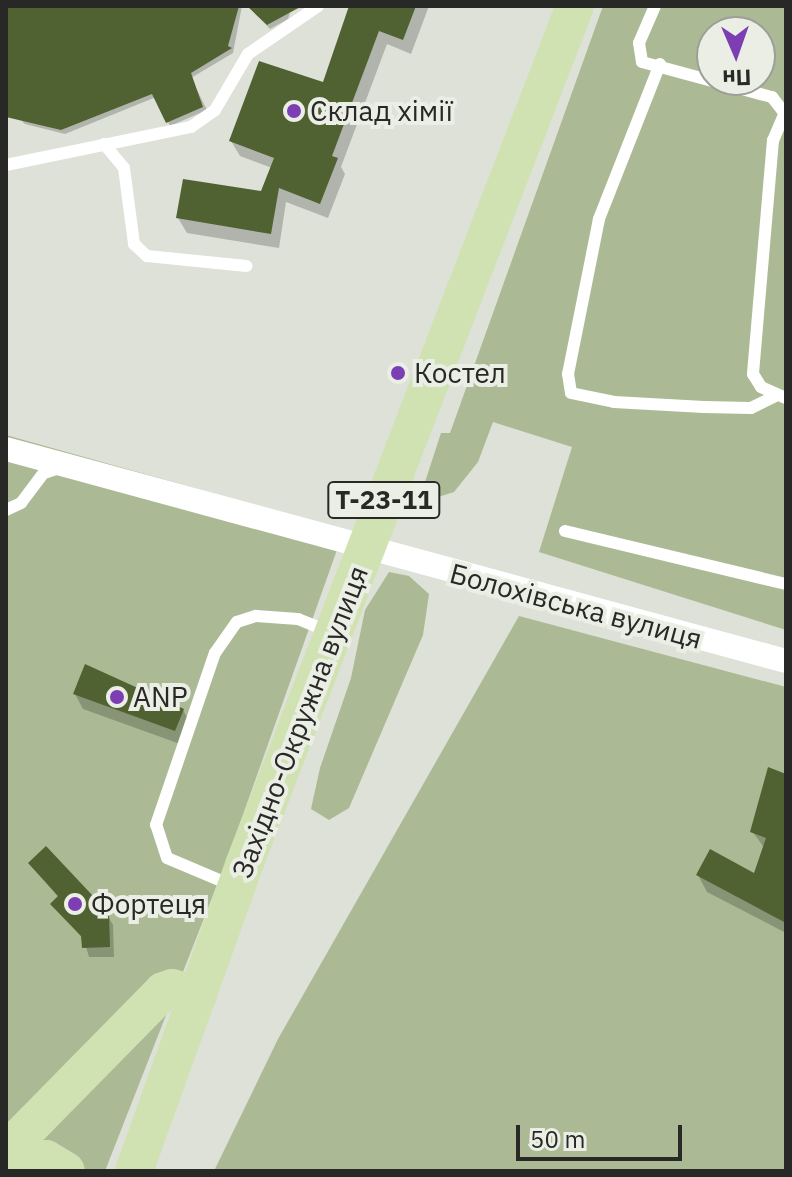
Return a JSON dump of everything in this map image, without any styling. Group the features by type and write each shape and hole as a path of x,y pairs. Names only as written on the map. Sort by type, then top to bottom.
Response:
{"main road":[{"name":"Західно-Окружна вулиця","path":"134,1171 148,1152 236,887 575,6"},
{"path":"6,1151 163,991 198,996"},
{"path":"6,1159 46,1159 66,1171"}],"street":[{"name":"Болохівська вулиця","path":"16,451 786,661"}],"lane":[{"path":"6,165 104,144 159,138 191,127 215,110 248,54 318,6"},
{"path":"655,6 639,43 642,62 660,64 772,97 784,110 773,140 753,339 753,374 781,397"},
{"path":"660,64 599,219 568,374 571,393 614,402 751,408 781,397"},
{"path":"104,144 124,168 134,244 147,256 247,266"},
{"path":"16,451 37,480"},
{"path":"6,510 21,503 44,473 71,467"},
{"path":"565,531 786,584"},
{"path":"236,887 167,858 156,825 215,653 237,622 256,616 298,619 333,633"}],"green space":[{"path":"603,6 786,6 786,630 539,552 572,447 493,422 478,462 454,492 435,498 425,482 441,433 450,433"},
{"path":"6,435 344,530 228,857 105,1171 6,1171"},
{"path":"389,572 409,576 429,594 423,635 349,808 329,820 311,809 320,768 351,678 365,610"},
{"path":"519,616 786,687 786,1171 214,1171 278,1039"}],"building":[{"path":"6,6 239,6 228,46 232,48 191,73 203,107 166,123 152,94 61,130 6,117"},
{"path":"247,6 302,6 267,25"},
{"name":"Склад хімії","path":"349,6 416,6 403,40 379,31 332,156 338,158 320,204 279,188 271,234 176,218 183,179 261,191 274,158 229,141 259,61 323,82"},
{"name":"ANP","path":"85,664 184,709 175,731 73,694"},
{"path":"768,767 786,774 786,923 696,875 710,849 754,873 766,838 750,832"},
{"path":"46,846 109,913 110,947 82,948 81,936 50,904 58,896 28,863"}],"place":[{"name":"Склад хімії","path":"294,111"},
{"name":"Костел","path":"398,373"},
{"name":"ANP","path":"117,697"},
{"name":"Фортеця","path":"75,904"}]}
